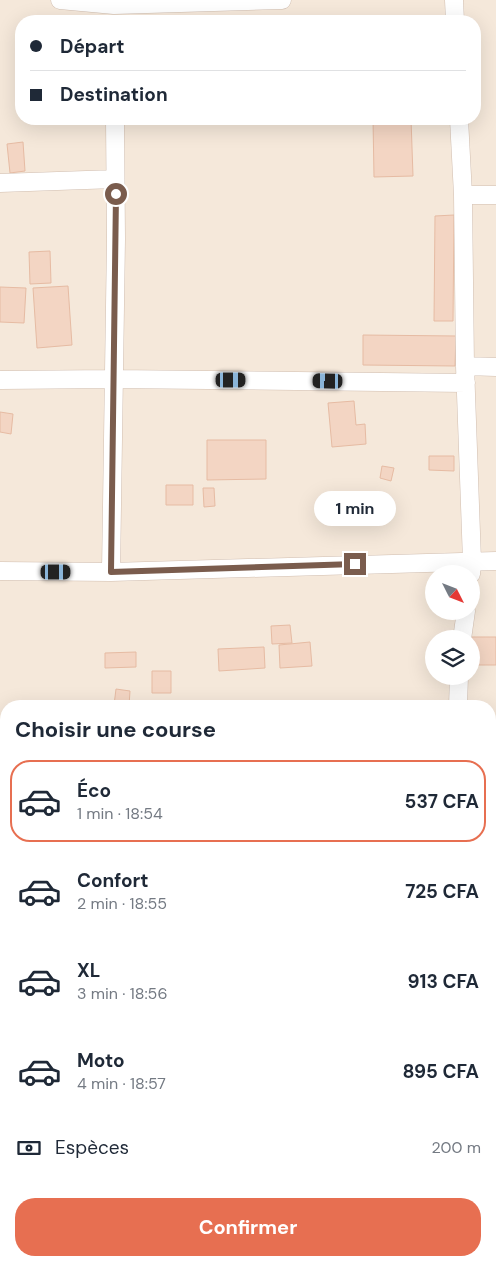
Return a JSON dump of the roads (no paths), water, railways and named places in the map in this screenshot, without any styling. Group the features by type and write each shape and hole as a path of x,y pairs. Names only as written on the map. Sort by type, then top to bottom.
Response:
{"street":[{"path":"60,0 114,9 282,0"},
{"path":"454,0 455,15"},
{"path":"111,572 115,125"},
{"path":"459,125 472,565"},
{"path":"0,183 116,179"},
{"path":"462,195 496,194"},
{"path":"0,380 465,374 496,367"},
{"path":"480,565 496,561"},
{"path":"0,572 425,568"},
{"path":"458,700 459,685"}]}
